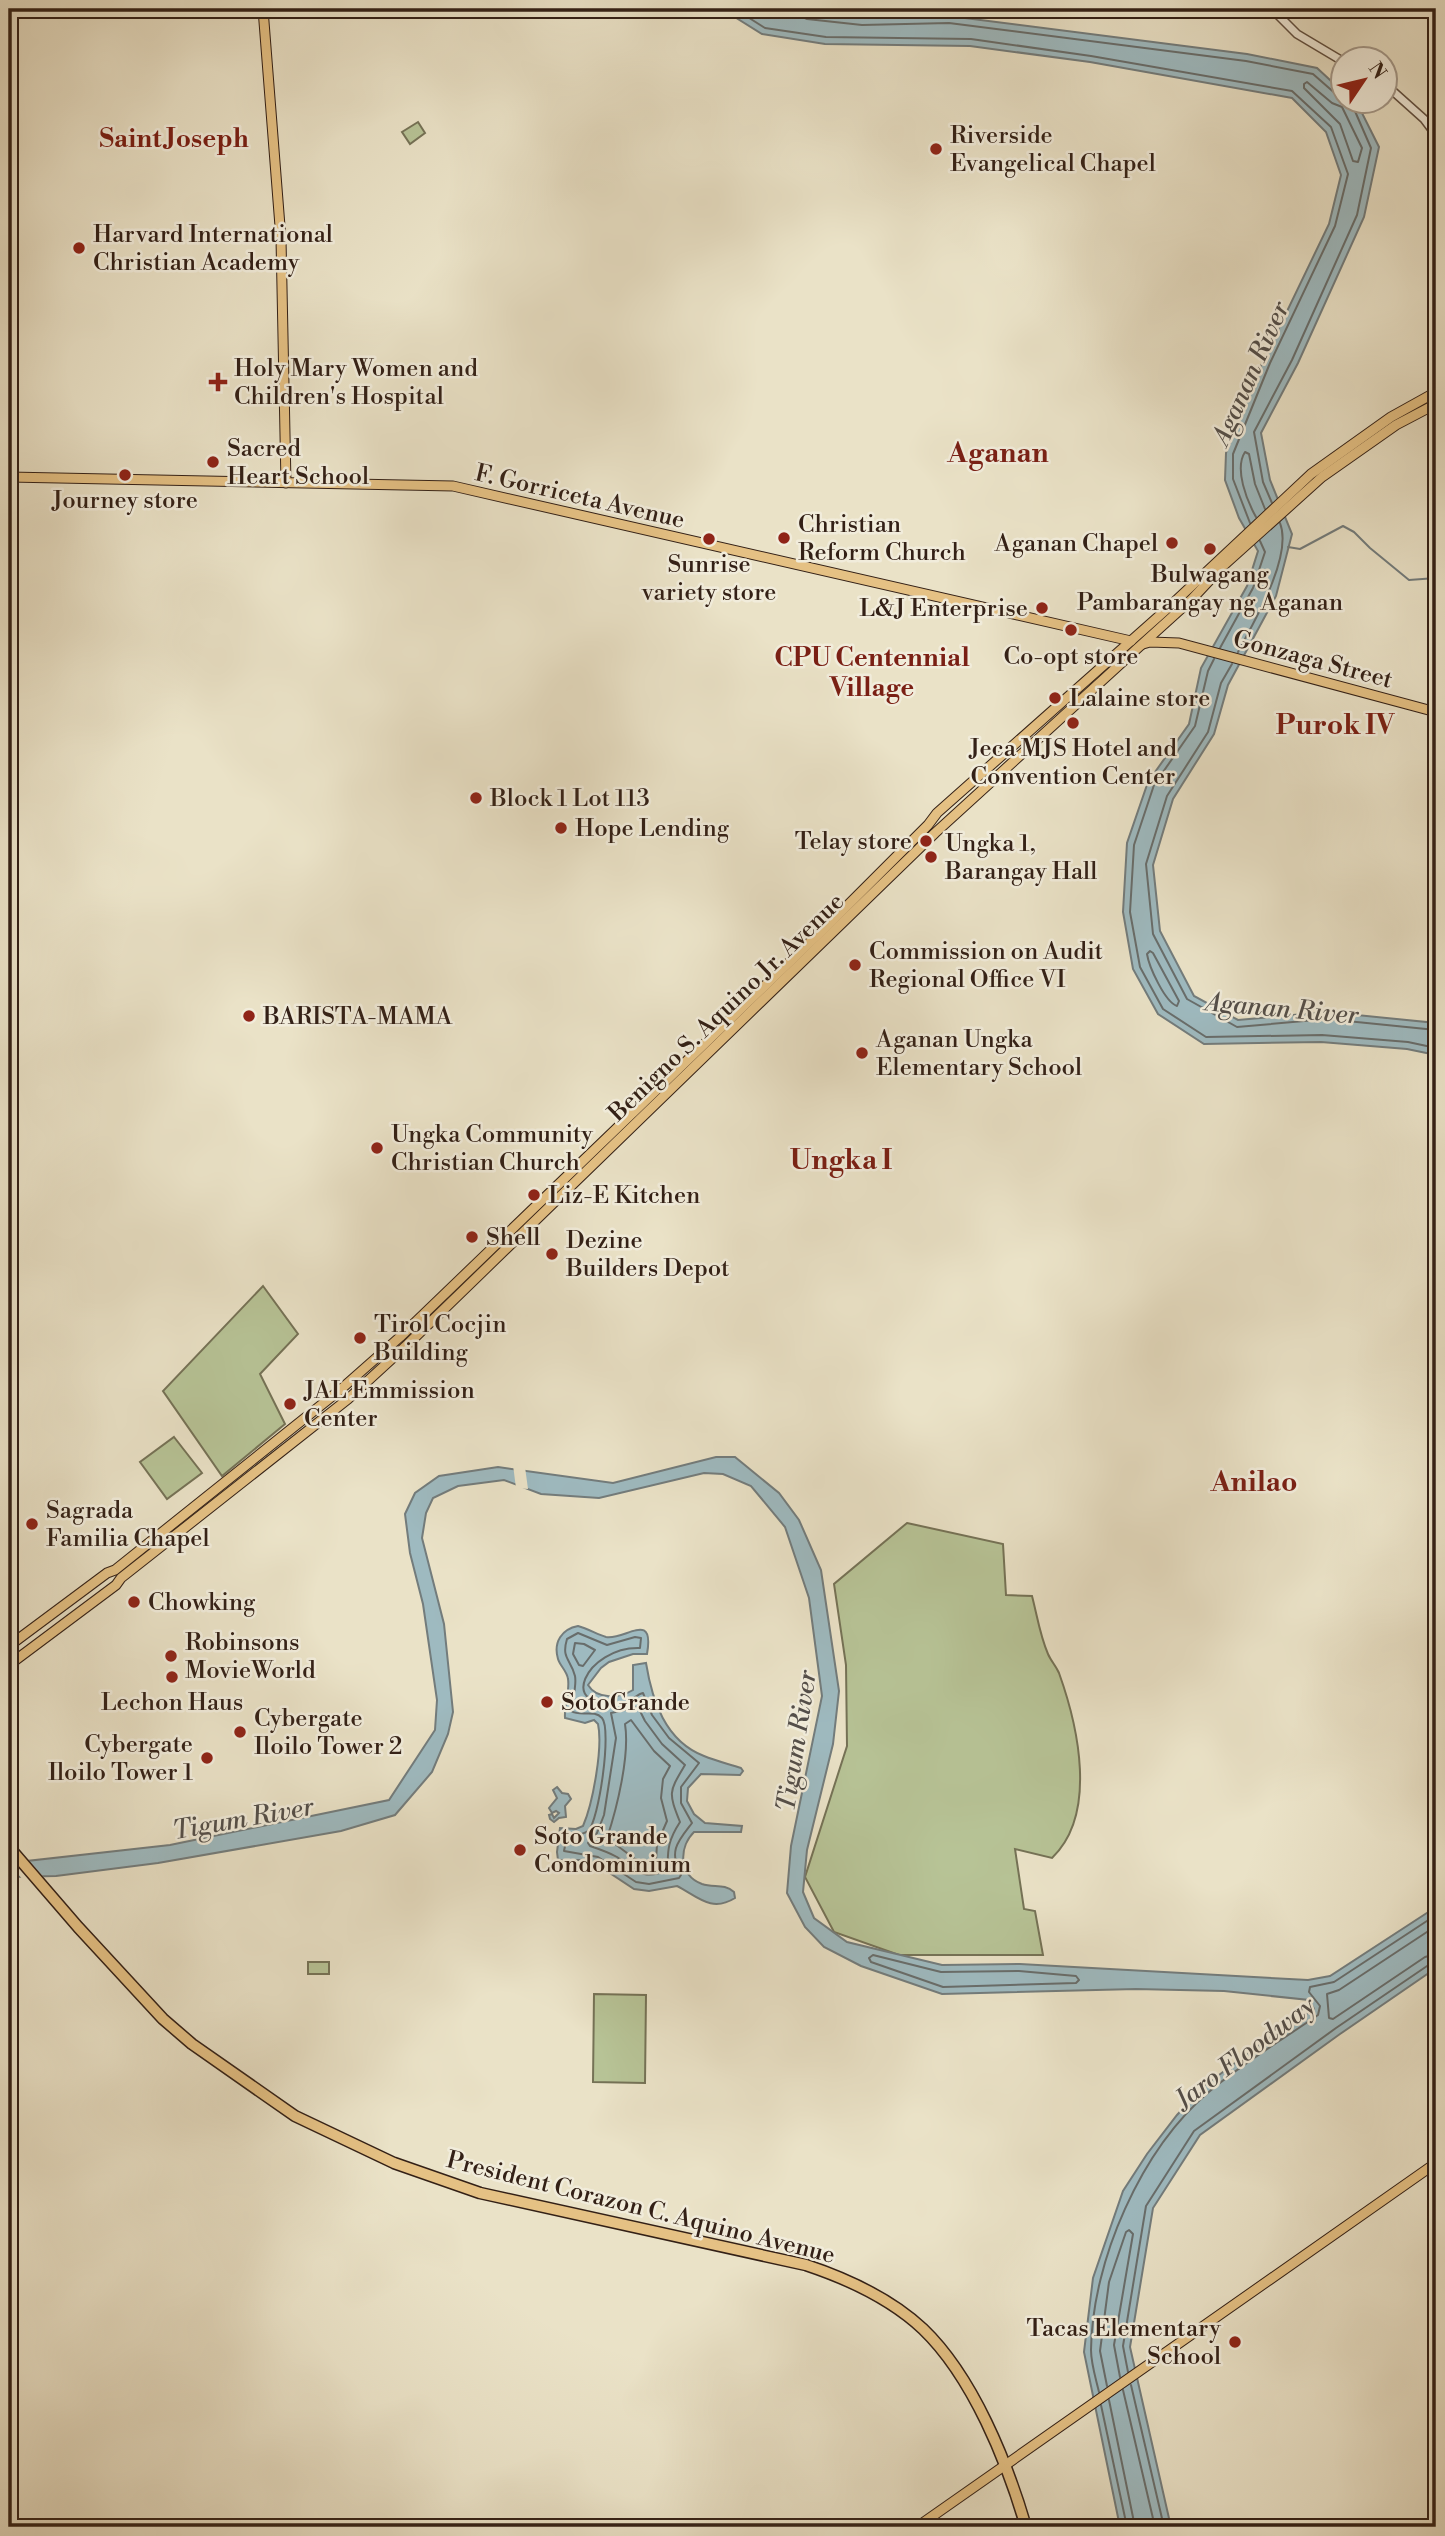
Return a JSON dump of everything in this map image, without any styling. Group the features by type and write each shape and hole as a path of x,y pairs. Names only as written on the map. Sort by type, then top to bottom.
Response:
{"highway":[{"name":"President Corazon C. Aquino Avenue","path":"9,1847 42,1890"},
{"name":"President Corazon C. Aquino Avenue","path":"9,1857 127,1982 192,2044 283,2109 394,2163 480,2193 806,2264 860,2286 910,2318 936,2344 975,2402 1006,2465 1026,2527"}],"main road":[{"path":"263,9 281,239 286,483"},
{"name":"Benigno S. Aquino Jr. Avenue","path":"115,1576 404,1340 917,843 1061,719 1140,646 1172,611 1306,485 1324,463 1391,417 1436,392"},
{"name":"Benigno S. Aquino Jr. Avenue","path":"1306,485 1322,477 1396,425 1436,404"},
{"name":"F. Gorriceta Avenue","path":"9,477 453,486 1131,641"},
{"path":"1172,611 1165,628 1168,636 1179,643"},
{"name":"Benigno S. Aquino Jr. Avenue","path":"917,843 937,813 1131,641 1172,611"},
{"path":"1117,637 1125,642 1123,648"},
{"name":"Gonzaga Street","path":"1140,646 1150,642 1179,643 1436,712"},
{"path":"1054,709 1053,719 1061,719"},
{"name":"Benigno S. Aquino Jr. Avenue","path":"9,1646 107,1573 115,1576"},
{"path":"9,1652 115,1576"},
{"name":"Benigno S. Aquino Jr. Avenue","path":"9,1663 116,1585 115,1576"},
{"path":"917,2527 1436,2163"}],"street":[{"path":"1272,9 1297,34 1330,54"},
{"path":"1400,99 1424,119 1436,135"}],"green space":[{"path":"418,122 425,133 410,144 402,132"},
{"path":"263,1286 298,1334 260,1374 285,1424 222,1476 163,1391"},
{"path":"174,1437 202,1473 167,1499 140,1462"},
{"path":"907,1523 1003,1544 1006,1595 1032,1596 1045,1647 1059,1673 1066,1694 1080,1769 1075,1818 1066,1840 1052,1858 1015,1849 1024,1909 1035,1911 1043,1955 899,1955 834,1932 805,1877 847,1746 846,1665 834,1584"},
{"path":"308,1962 329,1962 329,1974 308,1974"},
{"path":"594,1994 646,1995 645,2083 593,2082"}],"water":[{"path":"722,9 793,9 862,18 949,16 1247,54 1317,68 1330,80 1330,116 1364,116 1379,147 1364,217 1298,363 1261,433 1270,480 1292,534 1276,596 1228,685 1214,734 1173,799 1153,865 1160,931 1194,996 1238,1020 1327,1012 1436,1023 1436,1055 1407,1049 1321,1042 1204,1044 1158,1014 1133,969 1123,912 1127,843 1148,782 1189,724 1201,668 1247,586 1258,551 1239,518 1225,480 1226,453 1263,361 1329,224 1341,175 1326,132 1292,98 1090,62 970,46 825,44 762,34"},
{"path":"716,1457 735,1457 779,1493 799,1520 821,1570 839,1691 833,1744 807,1850 803,1892 814,1918 847,1942 942,1965 1020,1964 1308,1980 1330,1976 1436,1907 1436,1968 1200,2135 1153,2208 1130,2347 1171,2527 1120,2527 1084,2352 1093,2278 1123,2191 1177,2115 1203,2087 1267,2039 1314,2009 1309,2000 1224,1991 1136,1989 942,1994 861,1966 824,1947 805,1927 787,1893 791,1846 822,1696 809,1598 785,1527 751,1486 723,1474 704,1473 599,1498 541,1494 504,1480 458,1486 433,1498 426,1513 422,1538 444,1624 453,1712 448,1734 432,1772 395,1815 341,1831 158,1863 56,1876 9,1877 9,1863 170,1845 389,1800 435,1730 437,1700 423,1604 410,1553 405,1514 415,1493 439,1476 498,1467 613,1483"},
{"path":"578,1626 606,1637 636,1630 646,1633 647,1654 633,1654 609,1662 588,1685 603,1695 628,1693 633,1690 633,1665 646,1663 657,1705 670,1730 691,1749 743,1771 740,1775 701,1774 688,1788 687,1801 694,1814 705,1823 742,1826 741,1832 694,1832 686,1845 683,1860 685,1868 694,1880 726,1888 734,1892 735,1898 719,1904 704,1901 677,1886 649,1891 634,1889 596,1864 579,1860 558,1860 560,1828 576,1829 583,1826 598,1760 598,1724 594,1720 585,1723 565,1718 568,1679 558,1659 557,1647 563,1633"},
{"path":"557,1787 571,1799 565,1806 566,1817 554,1822 549,1815 552,1814 554,1818 559,1813 552,1813 549,1808 557,1798 553,1790"}],"pier":[{"path":"513,1465 525,1467 528,1489 516,1488"},
{"path":"27,1858 46,1880 23,1880 9,1863 9,1860"}],"waterway":[{"path":"1288,547 1300,549 1343,526 1354,532 1409,580 1436,578"}],"place":[{"name":"Riverside Evangelical Chapel","path":"936,149"},
{"name":"Harvard International Christian Academy","path":"79,248"},
{"name":"Holy Mary Women and Children's Hospital","path":"218,382"},
{"name":"Sacred Heart School","path":"213,462"},
{"name":"Journey store","path":"125,475"},
{"name":"Christian Reform Church","path":"784,538"},
{"name":"Sunrise variety store","path":"709,539"},
{"name":"Aganan Chapel","path":"1172,543"},
{"name":"Bulwagang Pambarangay ng Aganan","path":"1210,549"},
{"name":"L&J Enterprise","path":"1042,608"},
{"name":"Co-opt store","path":"1071,630"},
{"name":"Lalaine store","path":"1055,698"},
{"name":"Jeca MJS Hotel and Convention Center","path":"1073,723"},
{"name":"Block 1 Lot 113","path":"476,798"},
{"name":"Hope Lending","path":"561,828"},
{"name":"Telay store","path":"926,841"},
{"name":"Ungka 1, Barangay Hall","path":"931,857"},
{"name":"Commission on Audit Regional Office VI","path":"855,965"},
{"name":"BARISTA-MAMA","path":"249,1016"},
{"name":"Aganan Ungka Elementary School","path":"862,1053"},
{"name":"Ungka Community Christian Church","path":"377,1148"},
{"name":"Liz-E Kitchen","path":"534,1195"},
{"name":"Shell","path":"472,1237"},
{"name":"Dezine Builders Depot","path":"552,1254"},
{"name":"Tirol Cocjin Building","path":"360,1338"},
{"name":"JAL Emmission Center","path":"290,1404"},
{"name":"Sagrada Familia Chapel","path":"32,1524"},
{"name":"Chowking","path":"134,1602"},
{"name":"Robinsons MovieWorld","path":"171,1656"},
{"name":"Lechon Haus","path":"172,1677"},
{"name":"SotoGrande","path":"547,1702"},
{"name":"Cybergate Iloilo Tower 2","path":"240,1732"},
{"name":"Cybergate Iloilo Tower 1","path":"207,1758"},
{"name":"Soto Grande Condominium","path":"520,1850"},
{"name":"Tacas Elementary School","path":"1235,2342"}],"district":[{"name":"Saint Joseph","path":"174,138"},
{"name":"Aganan","path":"998,452"},
{"name":"CPU Centennial Village","path":"872,672"},
{"name":"Purok IV","path":"1335,724"},
{"name":"Ungka I","path":"841,1159"},
{"name":"Anilao","path":"1254,1481"}],"water label":[{"name":"Aganan River","path":"1250,373"},
{"name":"Aganan River","path":"1282,1008"},
{"name":"Tigum River","path":"796,1741"},
{"name":"Tigum River","path":"243,1818"},
{"name":"Jaro Floodway","path":"1245,2052"}]}
